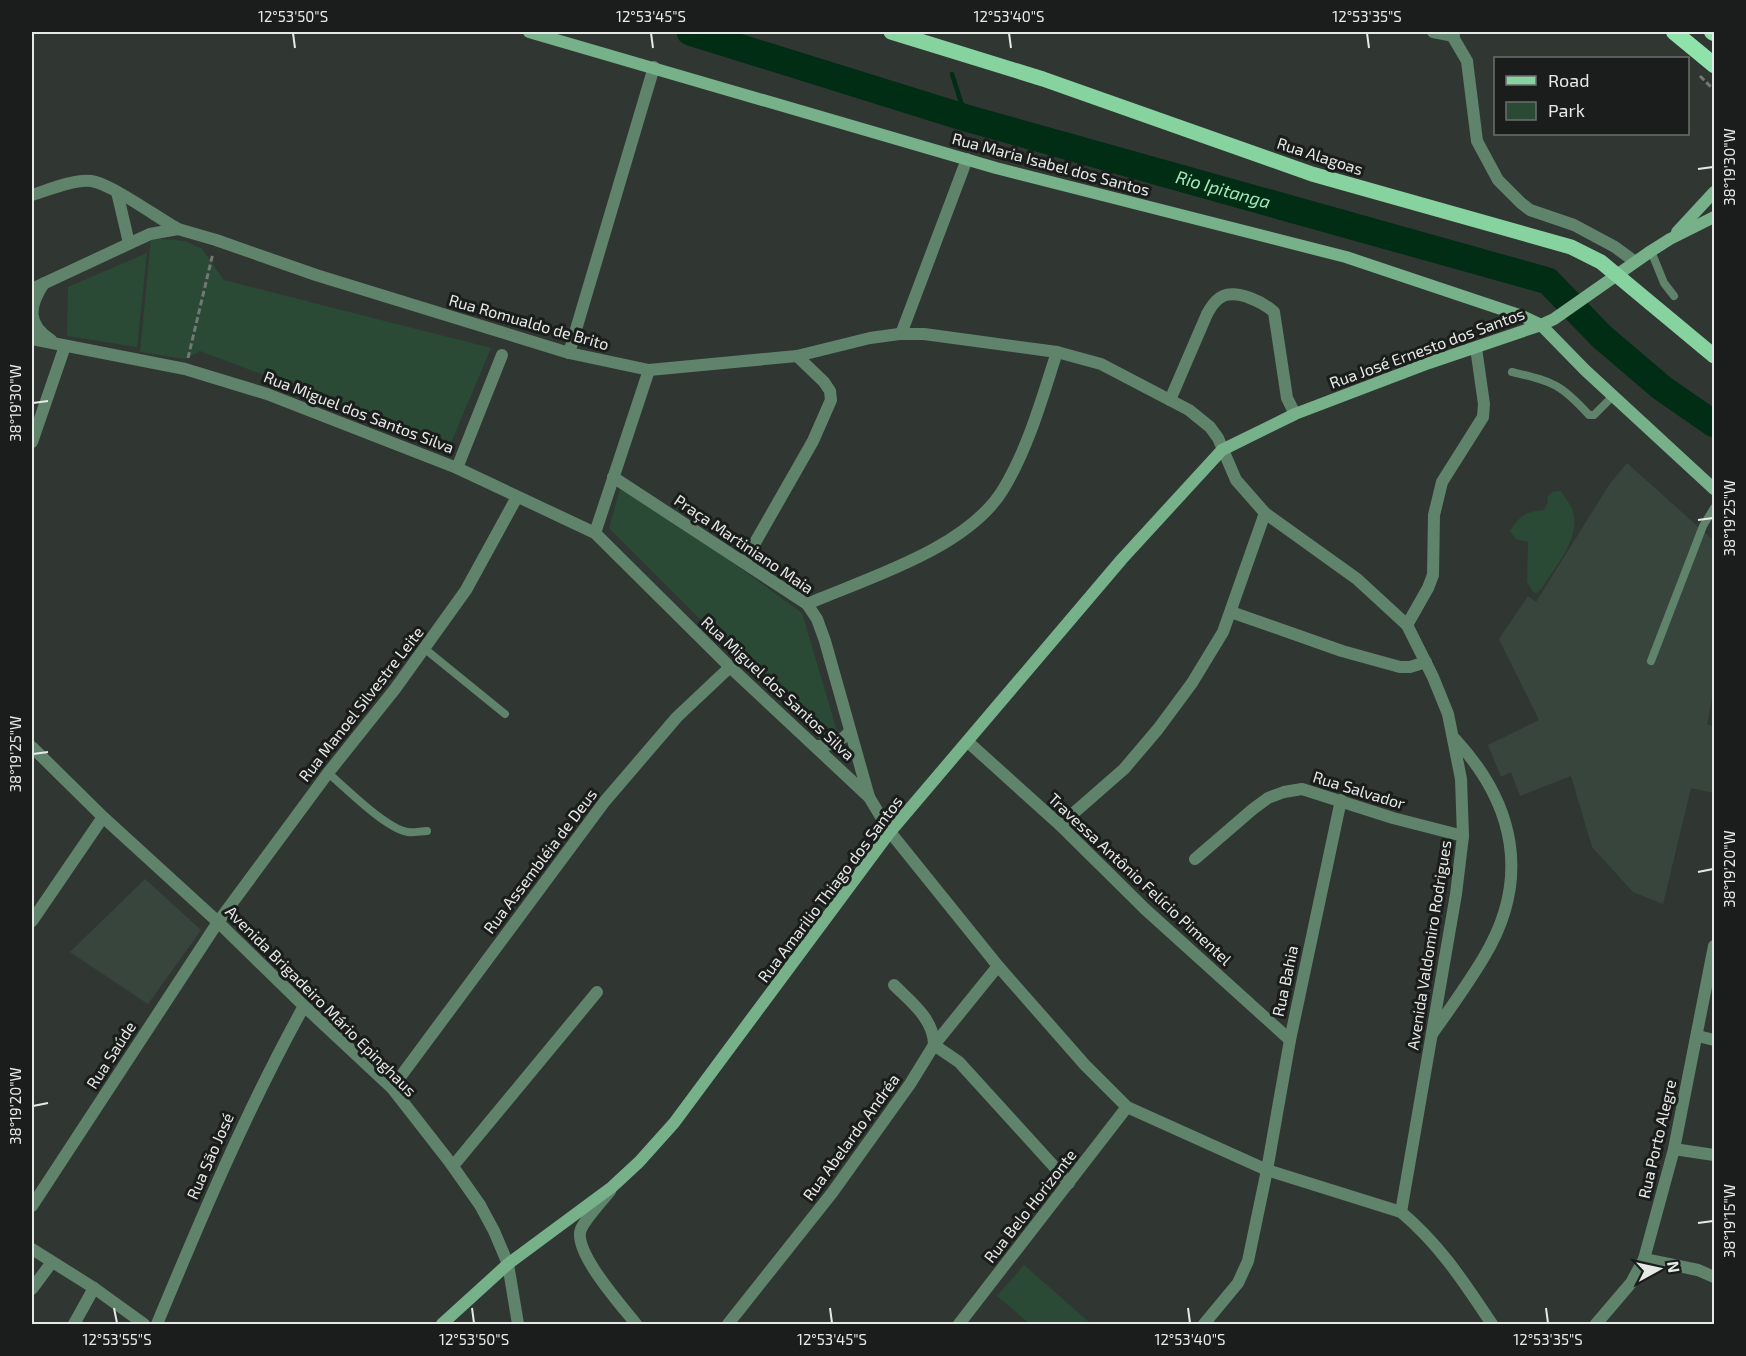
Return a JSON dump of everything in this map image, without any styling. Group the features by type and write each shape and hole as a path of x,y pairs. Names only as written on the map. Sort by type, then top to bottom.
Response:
{"highway":[{"path":"1674,32 1714,65"}],"main road":[{"name":"Rua Maria Isabel dos Santos","path":"529,32 967,159 1346,258 1505,310 1541,325 1613,396 1714,489"},
{"name":"Rua Alagoas","path":"891,32 1043,79 1312,174 1570,247 1601,262 1714,356"},
{"name":"Rua José Ernesto dos Santos","path":"1670,239 1714,192"},
{"name":"Rua José Ernesto dos Santos","path":"1222,450 1294,414 1554,319 1634,261 1670,239 1714,217"},
{"name":"Rua Amarilio Thiago dos Santos","path":"442,1324 508,1264 612,1187 674,1123 890,832 1122,559 1222,450"}],"street":[{"path":"1433,32 1452,34 1467,62 1477,141 1498,180 1530,210 1574,225 1615,247 1634,261"},
{"path":"569,353 654,67"},
{"path":"901,334 967,159"},
{"path":"32,195 90,181 117,192 177,229"},
{"path":"117,192 129,243"},
{"name":"Rua Romualdo de Brito","path":"32,289 150,234 177,229 216,240 316,275 569,353 649,370 797,356 870,338 901,334 924,334 1057,352 1101,364 1189,410 1210,427 1218,438 1222,450"},
{"path":"32,442 60,345 36,328 33,321 34,302 44,283"},
{"path":"1170,400 1207,314 1214,303 1225,296 1238,296 1265,305 1274,312 1287,398 1294,414"},
{"name":"Rua Miguel dos Santos Silva","path":"32,339 185,369 267,394 457,468 596,533 730,667 869,796 890,832 998,966 1085,1065 1127,1107 1267,1170 1401,1212"},
{"path":"1407,625 1433,575 1434,515 1443,482 1483,417 1484,404 1476,348"},
{"path":"807,604 936,548 962,532 984,513 1004,489 1021,454 1057,352"},
{"path":"457,468 502,355"},
{"path":"744,562 813,441 831,400 830,391 824,382 797,356"},
{"path":"596,533 649,370"},
{"name":"Avenida Valdomiro Rodrigues","path":"1222,450 1236,480 1265,513 1357,579 1407,625 1448,714 1455,739 1461,780 1463,836 1456,894 1401,1212"},
{"name":"Praça Martiniano Maia","path":"613,477 807,604 817,619 825,641 869,796"},
{"name":"Rua Manoel Silvestre Leite","path":"218,922 328,773 425,649 466,590 517,497"},
{"path":"1060,825 1124,769 1158,729 1192,683 1223,632 1265,513"},
{"path":"1231,612 1342,651 1400,667 1410,667 1426,662"},
{"name":"Rua Assembléia de Deus","path":"392,1088 605,801 670,724 730,667"},
{"path":"814,746 834,745 850,731"},
{"path":"1432,1034 1485,956 1500,924 1510,886 1512,859 1509,830 1494,791 1455,739"},
{"name":"Travessa Antônio Felício Pimentel","path":"968,742 1060,825 1145,909 1290,1040"},
{"name":"Avenida Brigadeiro Mário Epinghaus","path":"32,747 103,817 218,922 303,1006 392,1088 453,1166 480,1205 494,1231 508,1264 518,1324"},
{"name":"Rua Salvador","path":"1195,859 1268,798 1302,789 1393,818 1463,836"},
{"name":"Rua Bahia","path":"1204,1324 1238,1283 1248,1261 1290,1040 1341,800"},
{"path":"32,921 103,817"},
{"name":"Rua Saúde","path":"32,1206 218,922"},
{"name":"Rua Porto Alegre","path":"1596,1324 1630,1282 1644,1259 1674,1149 1714,946"},
{"name":"Rua Abelardo Andréa","path":"728,1324 832,1193 910,1084 934,1045 998,966"},
{"path":"894,985 927,1019 934,1032 934,1045 959,1062 1069,1184"},
{"path":"453,1166 597,992"},
{"name":"Rua São José","path":"157,1324 208,1199 256,1094 303,1006"},
{"path":"1698,1036 1714,1040"},
{"name":"Rua Belo Horizonte","path":"959,1324 1127,1107"},
{"path":"1674,1149 1714,1155"},
{"path":"612,1187 581,1229 580,1240 588,1260 636,1324"},
{"path":"1401,1212 1418,1227 1455,1269 1491,1324"},
{"path":"32,1249 94,1288 144,1324"},
{"path":"1644,1259 1698,1270 1714,1277"},
{"path":"32,1289 52,1263"},
{"path":"74,1324 94,1288"}],"lane":[{"path":"1651,251 1664,283 1674,296"},
{"path":"1512,372 1551,382 1565,390 1589,415 1594,415 1613,396"},
{"path":"1651,661 1703,526 1714,508"},
{"path":"425,649 505,714"},
{"path":"328,773 375,813 398,829 410,833 427,831"}],"path":[{"path":"1694,70 1714,90"},
{"path":"185,369 216,240"}],"shaded area":[{"path":"1627,463 1714,541 1714,687 1707,724 1714,727 1714,793 1691,788 1663,904 1633,892 1592,847 1571,776 1520,796 1511,772 1501,777 1488,745 1539,720 1499,639 1528,596 1536,602 1609,485"},
{"path":"145,879 201,930 148,1004 70,952"}],"green space":[{"path":"151,238 185,241 202,249 224,280 491,348 450,445 200,351 185,359 140,352"},
{"path":"147,253 137,347 67,336 68,287"},
{"path":"622,482 802,613 837,731 823,742 609,528"},
{"path":"1561,491 1573,512 1572,535 1564,554 1542,588 1537,593 1533,592 1527,582 1528,542 1516,539 1510,531 1524,515 1544,510 1548,502 1547,497 1552,492"},
{"path":"1024,1265 1090,1323 1030,1324 997,1296"}],"waterway":[{"name":"Rio Ipitanga","path":"690,32 966,118 1548,281 1601,336 1662,388 1714,424"},
{"path":"952,74 966,118"}]}
